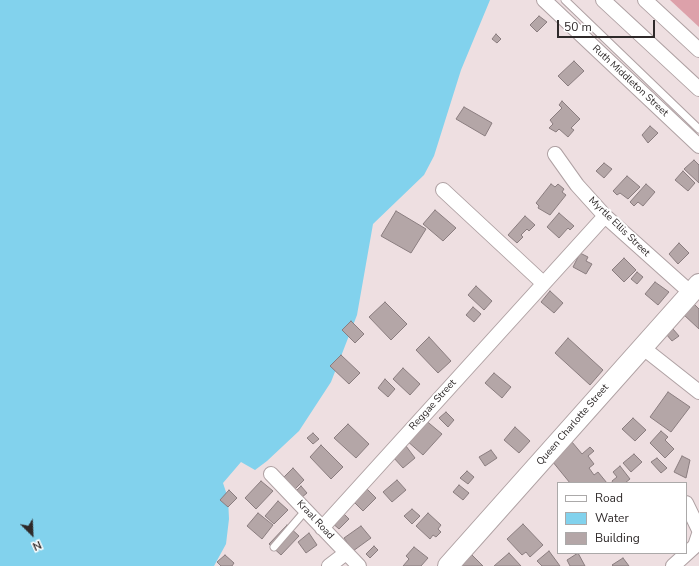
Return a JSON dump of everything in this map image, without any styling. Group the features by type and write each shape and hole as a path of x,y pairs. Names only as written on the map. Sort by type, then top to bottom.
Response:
{"main road":[{"name":"Queen Charlotte Street","path":"448,566 695,288"}],"street":[{"name":"Ruth Middleton Street","path":"544,0 699,146"},
{"path":"603,0 699,89"},
{"path":"645,0 699,50"},
{"name":"Myrtle Ellis Street","path":"555,154 577,185 605,216 695,288"},
{"path":"443,190 543,283"},
{"name":"Reggae Street","path":"322,528 605,216"},
{"path":"642,347 699,392"},
{"name":"Kraal Road","path":"271,474 359,566"},
{"path":"687,505 699,530"},
{"path":"687,553 695,546 699,534"},
{"path":"329,566 346,553"},
{"path":"673,566 686,554"}],"lane":[{"path":"565,0 699,129"},
{"path":"274,547 306,510"}],"shaded area":[{"path":"670,0 699,0 699,27"}],"water":[{"path":"0,0 490,0 461,70 434,156 424,175 373,224 357,315 331,382 299,431 267,461 255,470 241,462 223,483 228,498 229,519 226,544 214,566 0,566"}],"building":[{"path":"539,16 547,22 537,32 530,25"},
{"path":"496,34 501,39 497,43 492,39"},
{"path":"574,61 584,71 568,86 558,76"},
{"path":"562,101 580,119 571,128 574,130 568,137 559,129 556,132 549,128 553,124 550,120 562,108 559,105"},
{"path":"464,107 492,123 485,136 456,119"},
{"path":"650,126 658,133 648,143 642,135"},
{"path":"694,160 699,165 699,183 684,169"},
{"path":"604,163 612,169 604,178 596,171"},
{"path":"683,171 695,183 688,191 675,180"},
{"path":"627,176 640,187 628,199 620,193 617,195 613,191"},
{"path":"551,184 555,187 558,184 564,189 562,192 566,195 550,215 538,208 539,206 536,203"},
{"path":"646,184 655,192 643,206 638,202 634,206 630,202"},
{"path":"435,210 456,228 443,241 423,224"},
{"path":"396,211 426,229 411,253 381,236"},
{"path":"559,213 574,226 570,230 568,228 559,238 547,227"},
{"path":"525,216 535,225 529,231 527,229 521,235 523,237 517,243 508,235"},
{"path":"679,243 689,253 678,264 669,254"},
{"path":"580,253 588,257 586,261 592,264 586,274 573,267"},
{"path":"624,258 636,270 624,282 612,270"},
{"path":"637,272 643,277 637,284 631,279"},
{"path":"655,282 669,292 658,305 645,294"},
{"path":"476,286 492,301 484,310 468,295"},
{"path":"550,291 563,303 554,313 541,302"},
{"path":"385,302 407,324 391,340 369,317"},
{"path":"693,303 699,309 699,329 683,314"},
{"path":"473,307 481,314 474,322 466,315"},
{"path":"351,321 364,334 355,343 342,330"},
{"path":"673,329 679,336 672,341 666,334"},
{"path":"429,337 451,361 438,373 416,350"},
{"path":"568,338 603,370 590,385 555,353"},
{"path":"341,355 360,373 349,384 330,366"},
{"path":"403,368 420,384 410,395 393,379"},
{"path":"494,373 511,387 502,398 485,383"},
{"path":"385,379 395,389 388,397 378,388"},
{"path":"668,392 690,407 671,432 650,417"},
{"path":"446,412 454,420 448,427 439,418"},
{"path":"633,418 646,430 635,441 622,429"},
{"path":"424,419 442,434 423,455 406,440"},
{"path":"348,424 369,444 356,458 334,438"},
{"path":"515,427 530,441 519,453 504,440"},
{"path":"661,431 668,437 665,440 674,449 665,458 650,443"},
{"path":"313,433 319,439 313,444 307,438"},
{"path":"572,442 582,454 590,447 594,451 588,456 594,464 589,468 594,475 598,472 606,482 569,482 548,456"},
{"path":"321,445 343,467 331,479 310,457"},
{"path":"406,446 415,458 403,468 393,457"},
{"path":"491,450 497,458 485,466 479,457"},
{"path":"634,454 642,462 631,472 623,463"},
{"path":"682,456 690,460 686,478 674,472"},
{"path":"657,458 667,468 661,473 651,462"},
{"path":"620,466 630,479 626,482 612,482 617,477 613,472"},
{"path":"293,468 304,480 294,490 282,479"},
{"path":"467,471 474,477 468,484 460,478"},
{"path":"397,480 406,490 392,502 383,492"},
{"path":"261,481 273,491 256,509 245,498"},
{"path":"459,485 469,493 463,500 453,492"},
{"path":"301,486 307,493 301,498 295,492"},
{"path":"366,488 376,498 363,511 353,501"},
{"path":"229,490 237,498 228,507 220,500"},
{"path":"278,501 288,510 274,524 265,516"},
{"path":"412,509 420,516 412,524 404,516"},
{"path":"341,511 349,519 339,529 331,522"},
{"path":"258,513 273,525 262,539 247,526"},
{"path":"428,513 441,525 438,529 441,532 436,537 433,535 430,539 416,526"},
{"path":"523,524 543,545 530,557 526,552 522,555 507,539"},
{"path":"287,525 299,536 281,555 269,544"},
{"path":"361,526 371,538 353,551 344,538"},
{"path":"309,533 317,545 306,553 298,542"},
{"path":"374,546 378,550 370,558 366,554"},
{"path":"414,547 428,558 421,566 403,566 409,559 406,556"},
{"path":"466,549 483,566 457,566"},
{"path":"549,551 560,566 542,566 537,561"},
{"path":"509,553 521,566 494,566"},
{"path":"579,554 585,566 570,566 567,560"},
{"path":"225,555 234,563 232,566 221,566 217,562"},
{"path":"623,558 629,566 612,565"}]}
